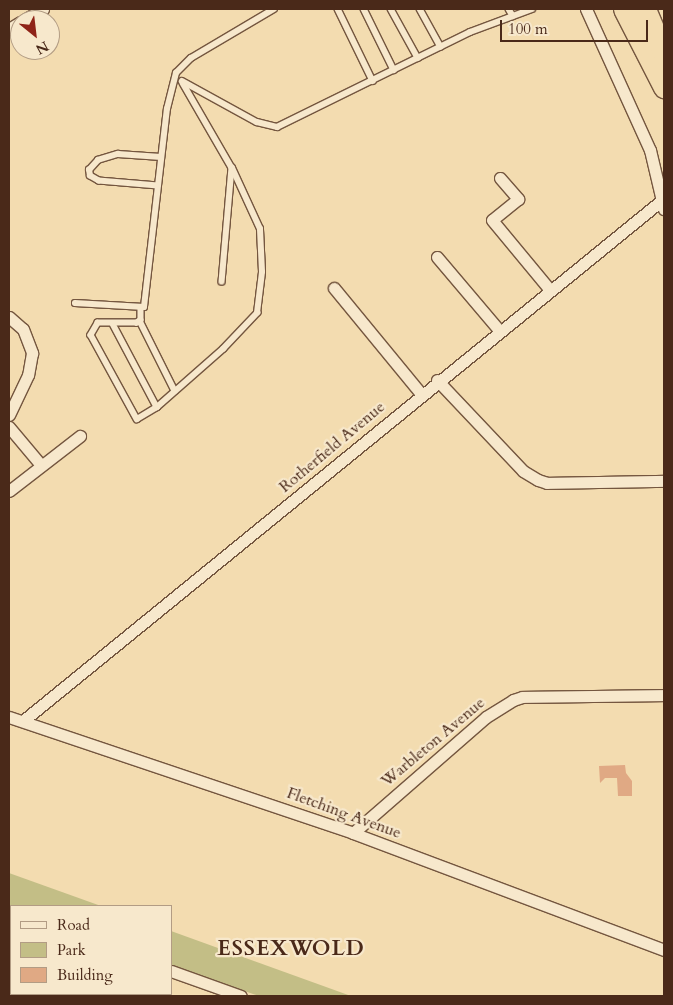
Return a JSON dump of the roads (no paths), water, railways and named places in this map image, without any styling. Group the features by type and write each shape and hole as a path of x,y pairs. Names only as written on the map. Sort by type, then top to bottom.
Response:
{"highway":[{"path":"624,9 664,87"},
{"path":"645,9 664,54"}],"street":[{"path":"586,9 650,150 663,205"},
{"path":"500,178 518,200 492,220 550,290"},
{"name":"Rotherfield Avenue","path":"24,720 499,330 663,205"},
{"path":"437,257 499,330"},
{"path":"334,288 421,394"},
{"path":"9,317 23,329 30,342 32,353 28,375 9,416"},
{"path":"437,380 523,471 538,480 547,483 664,481"},
{"path":"9,427 40,464"},
{"path":"9,490 40,464 80,436"},
{"name":"Warbleton Avenue","path":"353,833 486,717 513,700 522,697 664,695"},
{"name":"Fletching Avenue","path":"9,717 24,720 353,833 664,950"},
{"path":"172,971 241,996"}],"lane":[{"path":"175,391 140,321 141,309 147,299 167,109 176,73 190,58 274,9"},
{"path":"338,9 373,81"},
{"path":"364,9 394,70"},
{"path":"391,9 418,58"},
{"path":"420,9 441,46"},
{"path":"509,9 513,16"},
{"path":"182,81 257,122 277,127 441,46 532,9"},
{"path":"140,321 94,326 91,335 134,417 141,419 158,407 248,324 257,313 261,297 260,229 232,168 176,73"},
{"path":"158,186 99,181 90,176 90,170 98,160 118,154 161,157"},
{"path":"222,282 232,168"},
{"path":"75,303 141,309"},
{"path":"113,324 158,407"}],"district":[{"name":"ESSEXWOLD","path":"291,949"}]}
